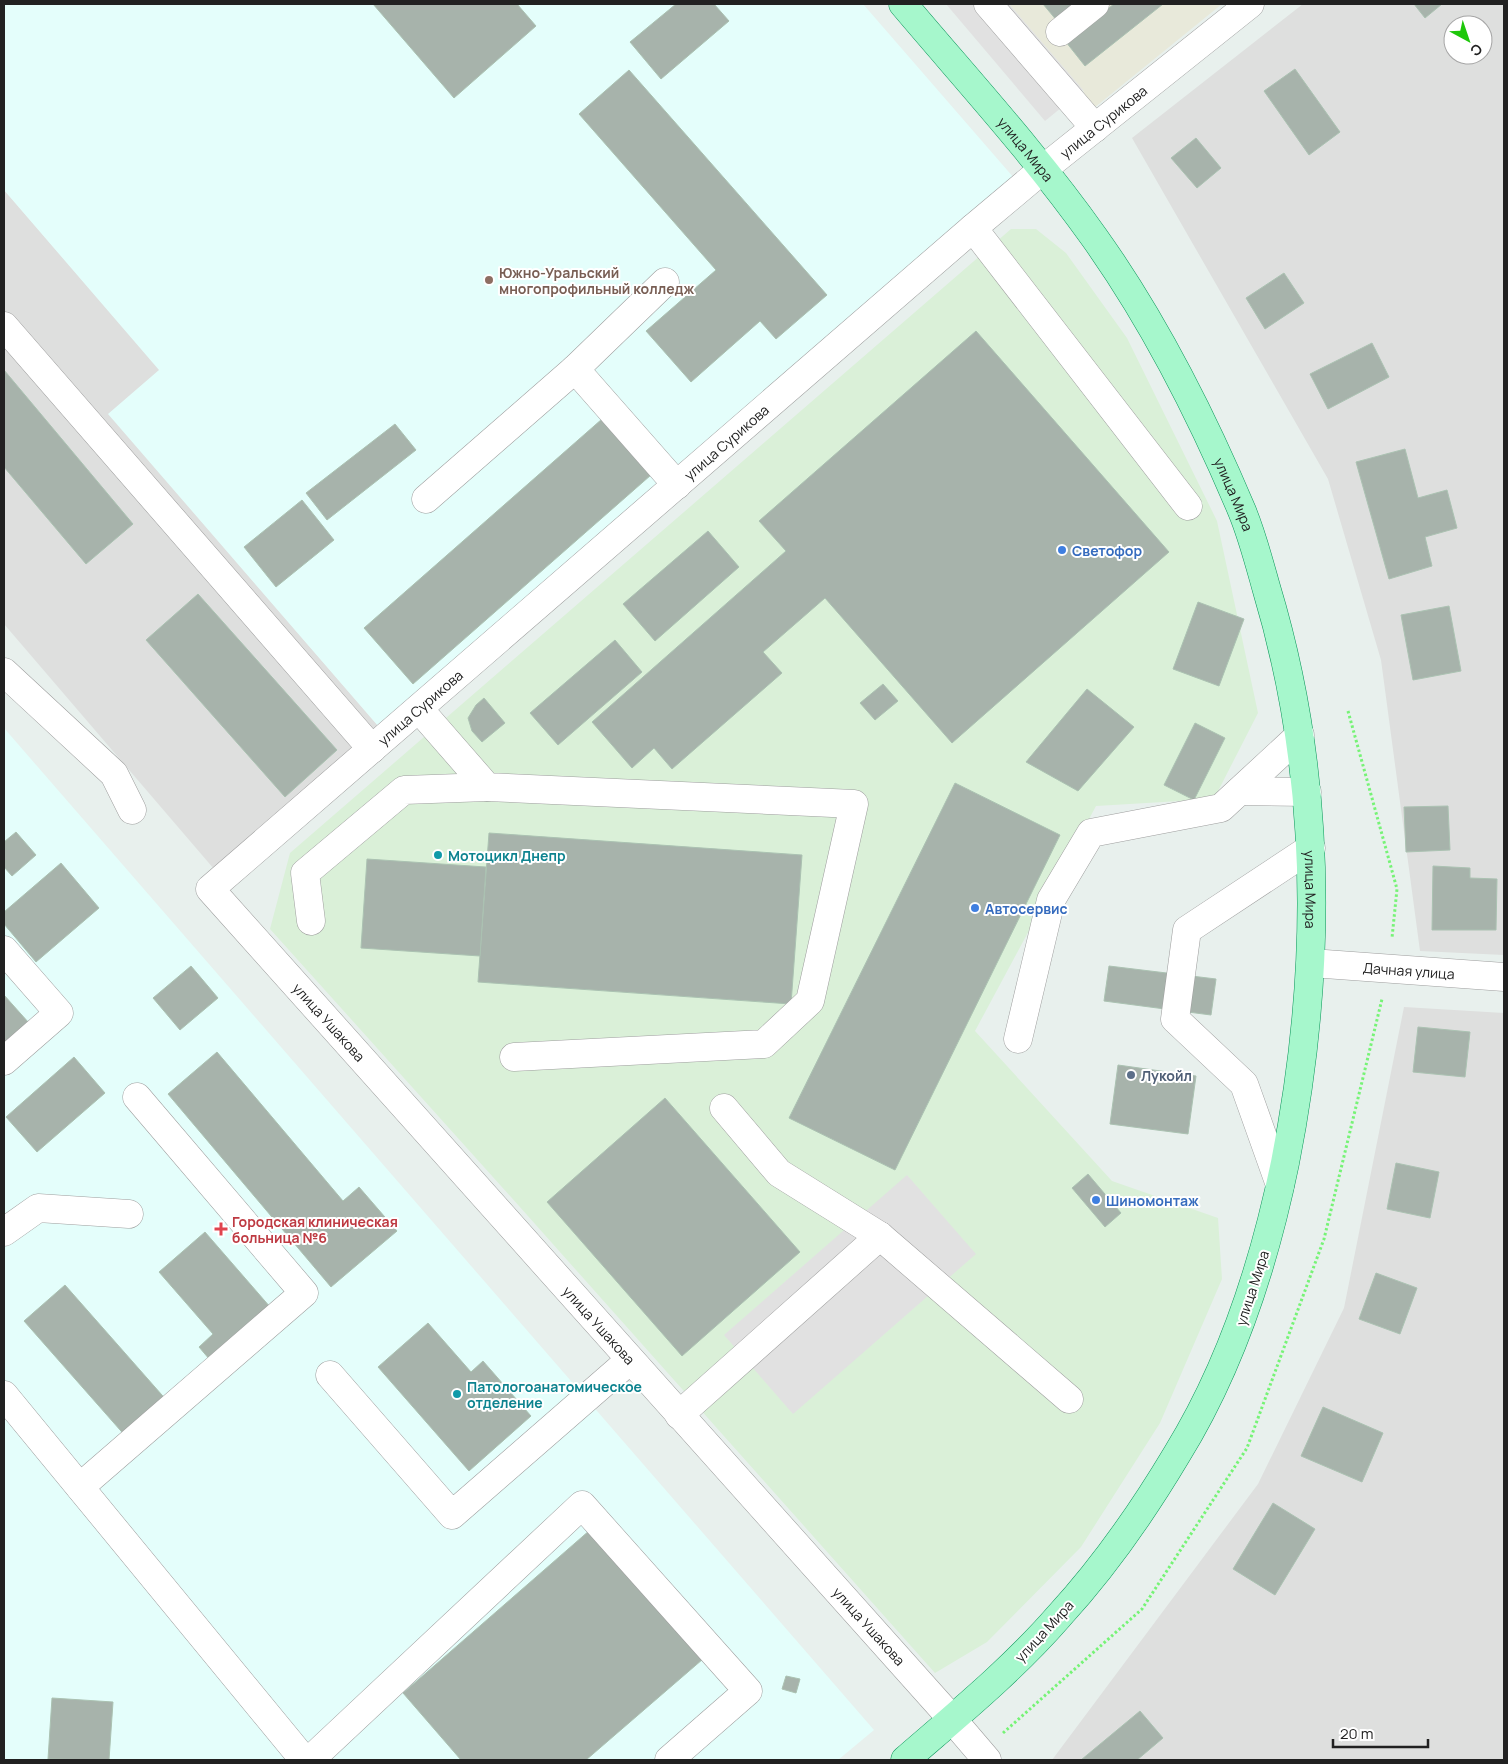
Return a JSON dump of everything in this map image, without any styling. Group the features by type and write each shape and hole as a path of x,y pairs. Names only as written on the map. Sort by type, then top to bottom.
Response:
{"main road":[{"name":"улица Мира","path":"903,4 1042,170 1094,236 1139,307 1195,410 1244,516 1277,623 1300,735 1311,848 1311,963 1301,1072 1280,1186 1266,1242 1229,1354 1204,1407 1178,1453 1121,1538 1059,1617 996,1680 905,1760"}],"street":[{"path":"988,4 1095,128"},
{"path":"1060,32 1095,4"},
{"name":"улица Сурикова","path":"210,889 973,228 1042,170 1250,4"},
{"path":"973,228 1188,506"},
{"path":"426,499 575,369 665,282"},
{"path":"4,326 372,749"},
{"path":"575,369 677,485"},
{"path":"4,672 114,774 132,810"},
{"path":"419,709 487,787"},
{"path":"1018,1039 1051,900 1092,833 1221,808 1300,735"},
{"path":"311,921 305,873 404,790 487,787 854,804 810,1001 764,1044 514,1057"},
{"path":"1240,791 1307,792"},
{"path":"1280,1186 1244,1084 1174,1019 1186,930 1311,848"},
{"name":"улица Ушакова","path":"210,889 984,1757"},
{"path":"4,950 58,1013 4,1061"},
{"name":"Дачная улица","path":"1311,963 1504,976"},
{"path":"80,1487 304,1293 137,1097"},
{"path":"724,1108 779,1173 880,1236 1069,1399"},
{"path":"4,1232 38,1208 129,1214"},
{"path":"679,1415 880,1236"},
{"path":"330,1375 452,1515 630,1360"},
{"path":"4,1394 304,1760"},
{"path":"4,1429 35,1431"},
{"path":"310,1760 582,1506 748,1691 669,1760"}],"path":[{"path":"984,1757 1142,1609"}],"shaded area":[{"name":"Южно-Уральский многопрофильный колледж","path":"4,4 863,4 1014,178 379,727 108,414 159,370 4,190"},
{"path":"946,4 1009,4 1083,90 1045,121"},
{"path":"1009,4 1222,4 1089,112 1083,90"},
{"path":"1303,4 1504,4 1504,955 1420,951 1381,660 1328,479 1132,138"},
{"path":"4,190 160,370 109,414 379,727 214,869 4,624"},
{"path":"1011,229 1036,229 1066,253 1127,338 1217,521 1258,713 1214,799 1096,806 975,1031 1112,1181 1218,1218 1222,1279 1160,1423 1081,1547 987,1642 935,1673 270,929 290,853"},
{"name":"Городская клиническая больница №6","path":"4,728 874,1730 838,1760 4,1760"},
{"path":"1404,1007 1504,1013 1504,1760 1052,1760 1258,1484 1344,1308"},
{"path":"907,1175 976,1254 793,1414 724,1335"}],"building":[{"path":"373,4 517,4 536,26 454,98"},
{"path":"676,4 714,4 729,21 661,79 630,42"},
{"path":"1043,4 1079,4 1058,22"},
{"path":"1114,4 1163,4 1085,66 1066,42"},
{"path":"1414,4 1442,4 1425,18"},
{"path":"1295,69 1340,132 1309,155 1264,91"},
{"path":"629,70 827,295 776,339 760,321 691,382 646,331 716,270 579,114"},
{"path":"1196,138 1221,168 1197,188 1171,158"},
{"path":"1284,273 1304,303 1265,329 1246,298"},
{"path":"976,331 1169,552 952,743 825,598 763,652 782,673 672,769 654,748 632,768 592,722 786,551 759,521"},
{"path":"1372,343 1389,377 1328,409 1310,374"},
{"path":"4,370 133,524 86,564 4,467"},
{"path":"602,419 651,475 413,684 364,628"},
{"path":"395,424 416,450 327,520 306,493"},
{"path":"1405,449 1418,498 1447,490 1457,528 1425,537 1432,566 1389,579 1356,462"},
{"path":"302,500 334,540 276,587 244,547"},
{"path":"708,531 739,567 655,641 623,604"},
{"path":"198,594 337,750 285,797 146,640"},
{"path":"1198,602 1244,619 1219,686 1173,669"},
{"path":"1449,606 1461,671 1413,680 1401,615"},
{"path":"615,640 642,672 558,745 530,713"},
{"path":"883,684 898,701 875,720 860,703"},
{"path":"1087,689 1134,727 1078,791 1026,762"},
{"path":"484,698 505,723 482,742 472,731 468,718 476,705"},
{"path":"1195,723 1225,738 1194,800 1164,785"},
{"path":"955,783 1060,835 895,1170 789,1118"},
{"path":"1448,806 1450,850 1406,852 1404,807"},
{"path":"16,832 36,855 12,876 4,867 4,842"},
{"path":"489,833 802,855 791,1004 478,982"},
{"path":"367,859 486,867 480,956 361,948"},
{"path":"61,863 99,908 36,962 4,924 4,912"},
{"path":"1433,866 1470,868 1470,878 1497,879 1496,930 1432,930"},
{"path":"191,966 218,998 180,1030 153,998"},
{"path":"1109,966 1216,979 1211,1015 1104,1001"},
{"path":"4,995 29,1023 4,1045"},
{"path":"1418,1027 1470,1032 1465,1077 1413,1072"},
{"path":"217,1052 343,1201 359,1187 397,1231 331,1287 168,1094"},
{"path":"74,1057 105,1093 37,1152 6,1117"},
{"path":"1118,1065 1196,1076 1188,1134 1110,1124"},
{"path":"665,1098 800,1252 682,1356 547,1202"},
{"path":"1396,1163 1439,1172 1430,1218 1387,1209"},
{"path":"1088,1174 1121,1213 1105,1227 1072,1188"},
{"path":"205,1232 271,1308 210,1360 199,1347 213,1334 159,1272"},
{"path":"1376,1273 1417,1288 1400,1334 1359,1319"},
{"path":"65,1285 169,1403 128,1439 24,1321"},
{"name":"Патологоанатомическое отделение","path":"428,1323 471,1372 483,1361 531,1416 469,1471 378,1367"},
{"path":"1323,1407 1383,1433 1362,1482 1301,1456"},
{"path":"1273,1503 1315,1529 1275,1595 1233,1569"},
{"path":"590,1530 703,1659 586,1760 461,1760 403,1693"},
{"path":"786,1676 800,1679 796,1693 782,1689"},
{"path":"52,1698 113,1702 109,1760 48,1759"},
{"path":"1140,1711 1163,1738 1137,1760 1081,1760"}],"place":[{"name":"Южно-Уральский многопрофильный колледж","path":"489,280"},
{"name":"Светофор","path":"1062,550"},
{"name":"Мотоцикл Днепр","path":"438,855"},
{"name":"Автосервис","path":"975,908"},
{"name":"Лукойл","path":"1131,1075"},
{"name":"Шиномонтаж","path":"1096,1200"},
{"name":"Городская клиническая больница №6","path":"221,1229"},
{"name":"Патологоанатомическое отделение","path":"457,1394"}]}
